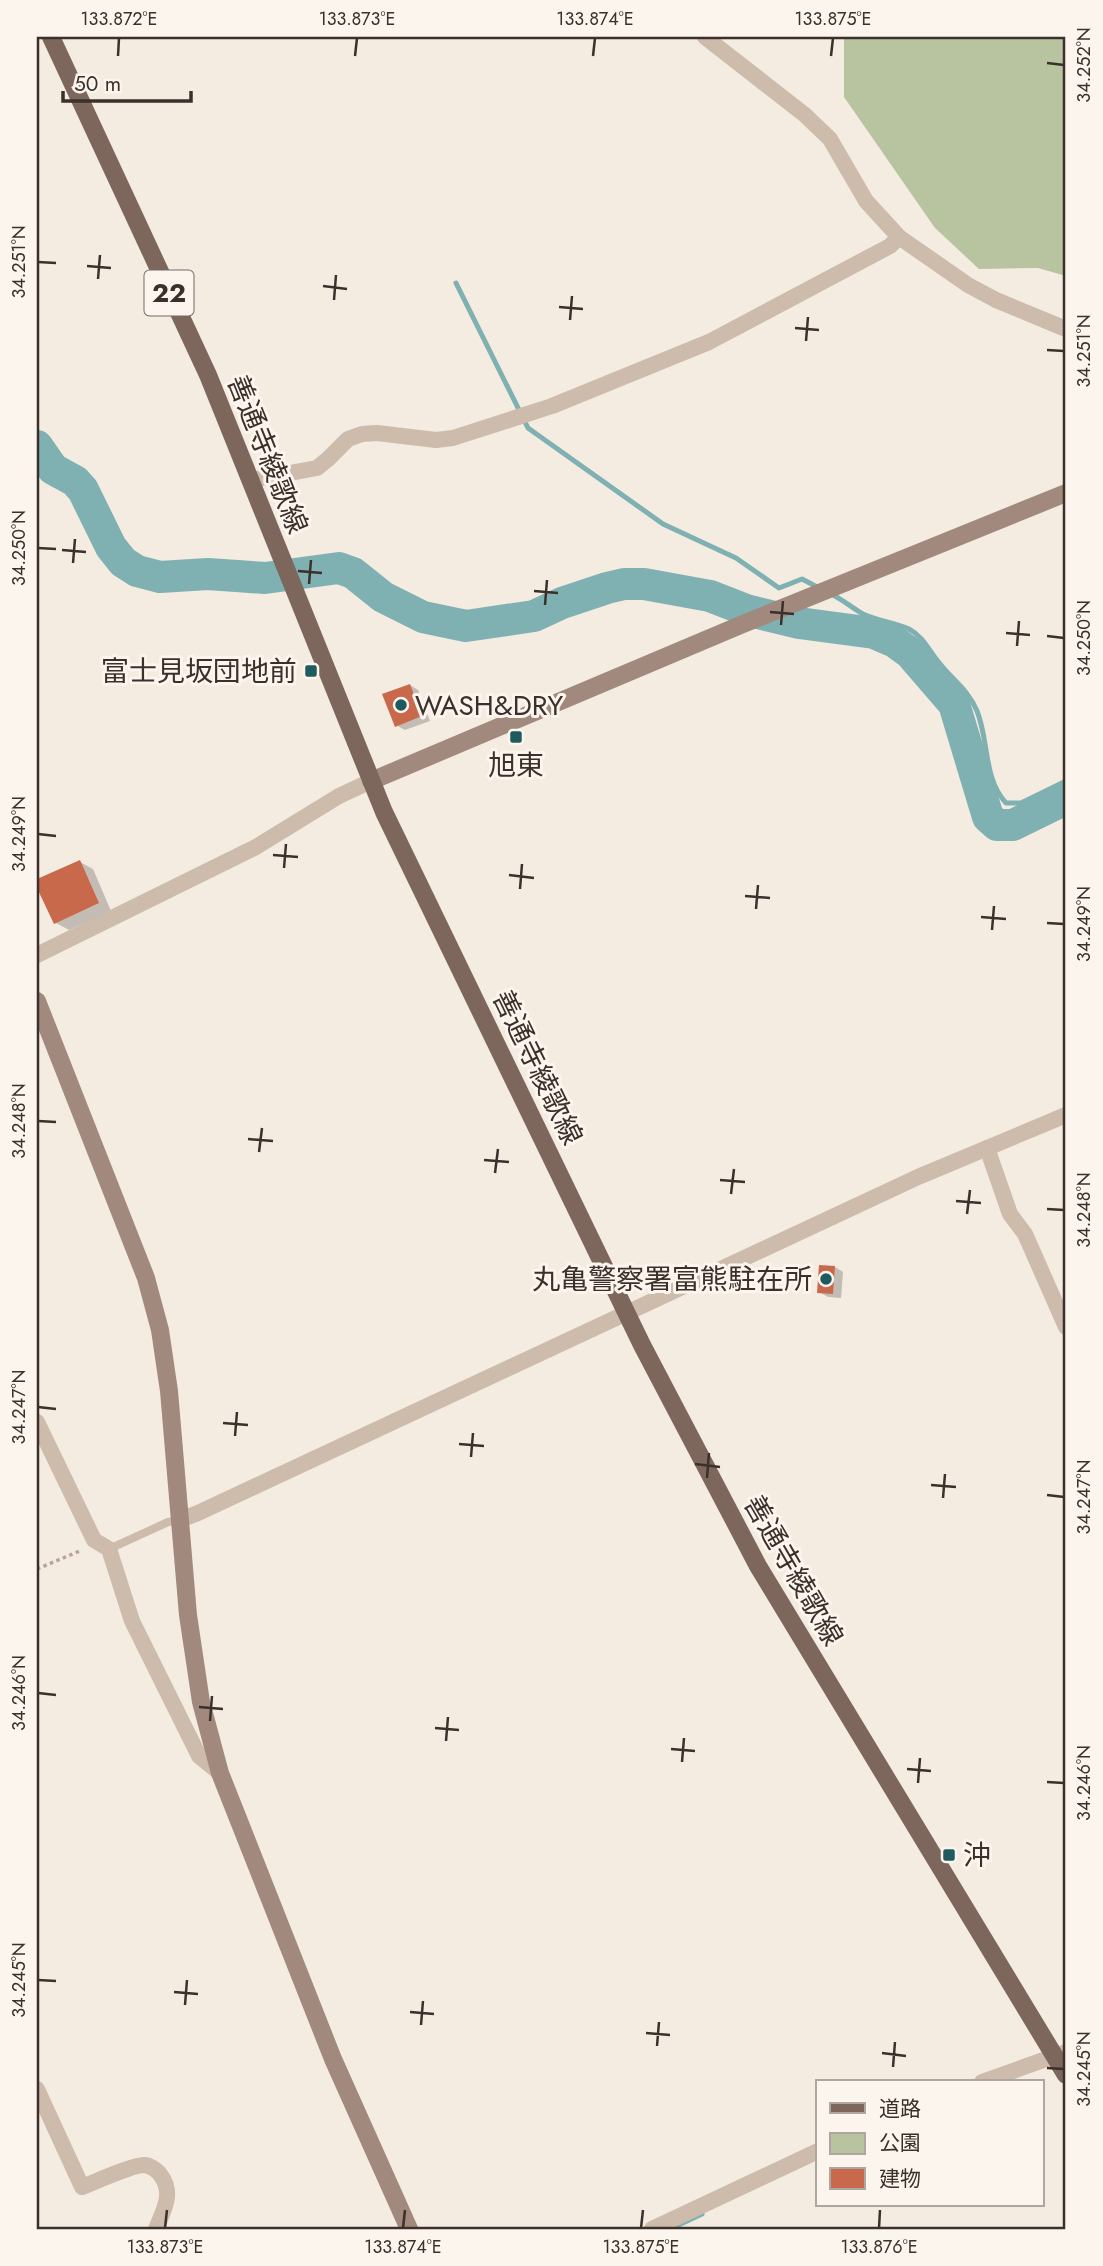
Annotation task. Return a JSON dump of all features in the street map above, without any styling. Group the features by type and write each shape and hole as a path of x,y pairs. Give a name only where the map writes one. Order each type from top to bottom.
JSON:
{"main road":[{"name":"善通寺綾歌線","path":"51,37 208,375 371,781 666,1391 758,1566 1061,2054 1066,2075"}],"street":[{"path":"705,37 805,115 830,139 866,201 899,237 978,290 1066,330"},
{"path":"252,480 317,468 348,439 362,434 444,439 552,406 709,342 890,246 899,237"},
{"path":"37,955 256,847 339,796 371,781 743,624 1066,493"},
{"path":"37,1001 146,1278 160,1330 169,1391 188,1615 201,1702 220,1773 333,2059 409,2229"},
{"path":"180,1520 918,1177 1066,1115"},
{"path":"987,1148 1010,1214 1025,1234 1066,1326"},
{"path":"37,1422 94,1540 105,1546 138,1633 199,1756 220,1773"},
{"path":"988,2080 1061,2054"},
{"path":"37,2089 82,2187 142,2165 153,2167 161,2176 168,2189 167,2202 156,2229"},
{"path":"652,2229 816,2152"}],"lane":[{"path":"105,1546 180,1520"}],"path":[{"path":"37,1570 52,1561 105,1546"}],"green space":[{"path":"844,37 1066,37 1066,276 1038,268 979,269 935,228 844,97"}],"building":[{"path":"410,684 422,716 395,727 382,694"},
{"path":"80,860 99,903 54,924 37,888 37,879"},
{"path":"819,1265 835,1266 833,1294 817,1293"}],"waterway":[{"path":"456,283 528,428 663,524 736,558 779,588 802,579 819,588"},
{"path":"37,446 53,469 75,481 83,490 111,547 123,562 137,571 160,577 208,574 265,578 339,568 353,573 383,597 423,617 466,626 534,616 562,603 607,588 624,584 644,584 710,596 746,610 799,623 874,633 895,642 910,653 954,704 988,817 997,825 1013,825 1066,799"},
{"path":"831,594 863,614 914,632 966,692 981,722 993,782 1006,803 1021,803 1066,781"},
{"path":"670,2229 702,2214"}],"place":[{"name":"富士見坂団地前","path":"311,671"},
{"name":"WASH&DRY","path":"401,705"},
{"name":"旭東","path":"516,737"},
{"name":"丸亀警察署富熊駐在所","path":"826,1279"},
{"name":"沖","path":"949,1855"}]}
